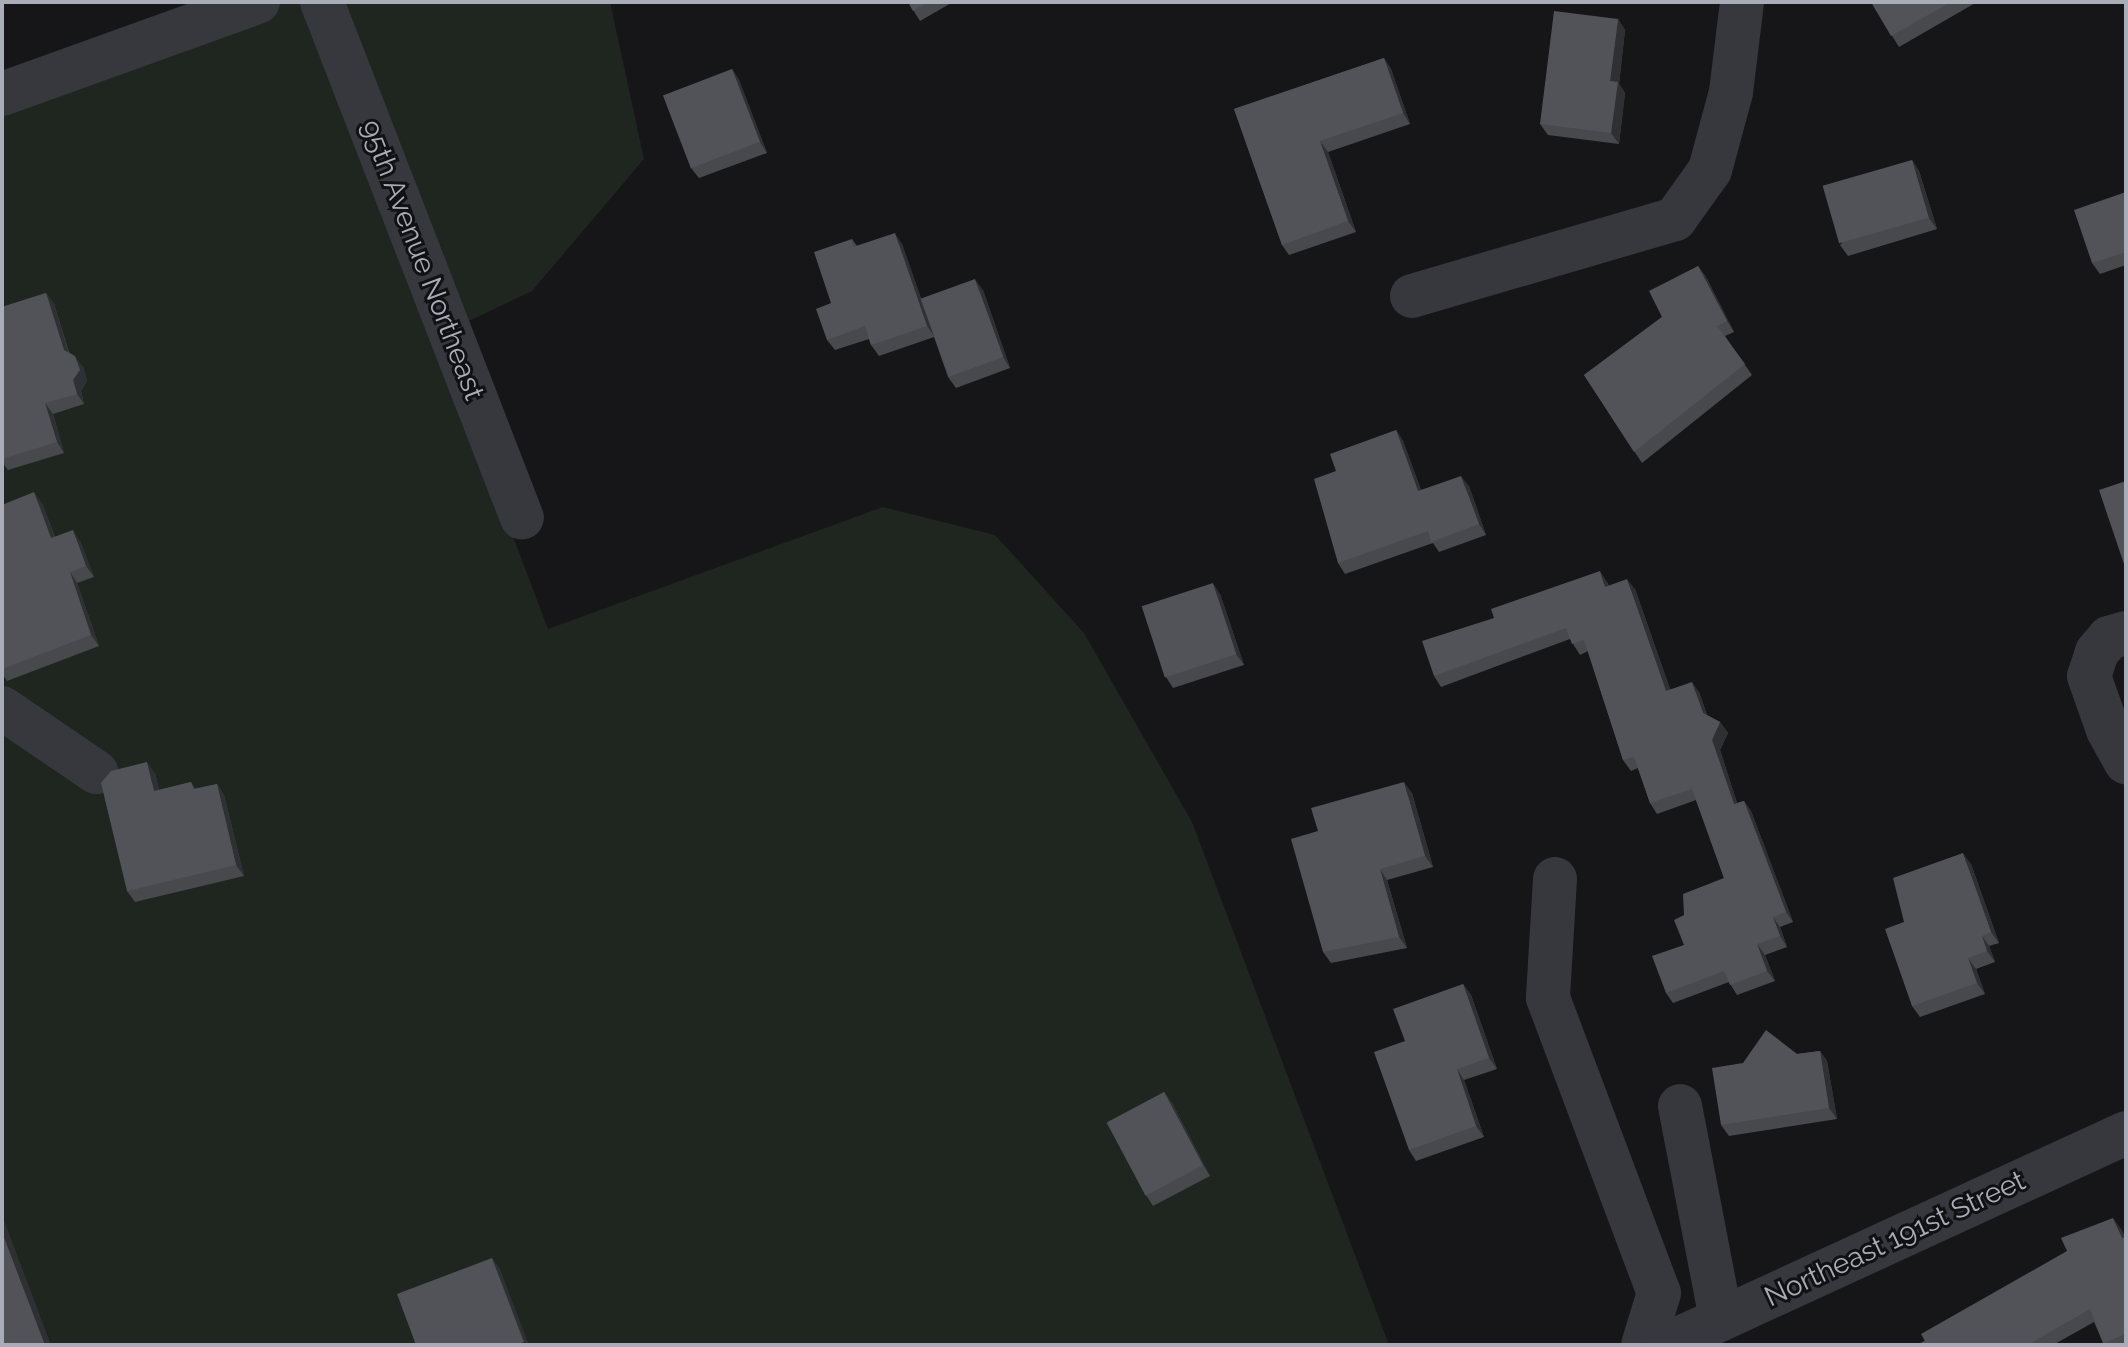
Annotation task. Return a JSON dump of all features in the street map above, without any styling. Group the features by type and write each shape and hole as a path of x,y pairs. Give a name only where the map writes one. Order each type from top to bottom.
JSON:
{"street":[{"path":"2,94 258,2"},
{"name":"95th Avenue Northeast","path":"322,2 522,518"},
{"path":"1412,296 1675,219 1710,170 1731,92 1742,2"},
{"path":"2126,633 2103,645 2089,676 2108,730 2126,762"},
{"path":"2,708 96,772"},
{"path":"1555,879 1548,998 1659,1293 1643,1345"},
{"path":"1680,1106 1721,1319"},
{"name":"Northeast 191st Street","path":"1665,1345 2126,1133"}],"shaded area":[{"path":"259,2 610,2 644,159 532,291 437,336 548,629 883,507 995,535 1084,633 1192,822 1389,1345 2,1345 2,94"}],"building":[{"path":"908,2 928,2 913,11"},
{"path":"1871,2 1951,2 1891,36"},
{"path":"1554,11 1618,19 1610,81 1618,82 1611,133 1540,124"},
{"path":"1384,58 1403,113 1320,141 1348,221 1282,245 1234,109"},
{"path":"732,69 760,142 691,168 663,96"},
{"path":"1912,160 1929,218 1839,243 1823,186"},
{"path":"2126,192 2126,252 2092,263 2074,210"},
{"path":"895,233 927,326 871,345 865,326 827,340 816,309 831,303 814,252 852,239 853,247"},
{"path":"1698,266 1727,321 1717,326 1745,364 1634,452 1584,375 1662,317 1649,291"},
{"path":"975,279 1003,357 949,377 920,299"},
{"path":"46,293 64,350 75,356 80,370 73,380 77,394 45,403 57,442 2,459 2,307"},
{"path":"1396,430 1418,491 1461,476 1479,524 1431,542 1428,531 1338,563 1314,479 1336,471 1330,454"},
{"path":"2126,481 2126,570 2099,490"},
{"path":"34,492 51,538 73,530 86,566 70,572 91,635 2,669 2,505"},
{"path":"1600,571 1605,587 1627,579 1666,691 1692,682 1703,713 1720,722 1712,740 1734,804 1744,801 1786,912 1773,917 1780,936 1757,944 1767,971 1730,985 1724,971 1666,993 1652,956 1684,945 1674,920 1684,915 1683,894 1724,878 1692,789 1650,803 1634,757 1623,760 1584,640 1572,644 1566,628 1434,676 1422,641 1494,618 1491,609"},
{"path":"1213,583 1236,654 1165,678 1142,606"},
{"path":"147,762 154,791 191,782 193,789 217,784 236,865 127,891 101,783 111,771"},
{"path":"1404,782 1425,856 1380,869 1399,937 1323,952 1291,839 1318,831 1311,808"},
{"path":"1963,853 1991,932 1982,936 1987,951 1968,958 1977,983 1912,1006 1885,929 1904,922 1893,878"},
{"path":"1463,984 1489,1058 1457,1069 1476,1126 1409,1150 1374,1052 1405,1041 1393,1009"},
{"path":"1766,1030 1797,1054 1820,1051 1829,1108 1721,1125 1712,1068 1743,1063"},
{"path":"1164,1092 1203,1165 1146,1196 1107,1123"},
{"path":"2113,1218 2122,1238 2126,1237 2126,1334 2103,1343 2090,1309 2027,1345 1917,1345 1925,1341 1921,1334 2067,1251 2061,1238"},
{"path":"2,1232 45,1345 2,1345"},
{"path":"492,1258 524,1342 517,1345 416,1345 397,1294"}]}
